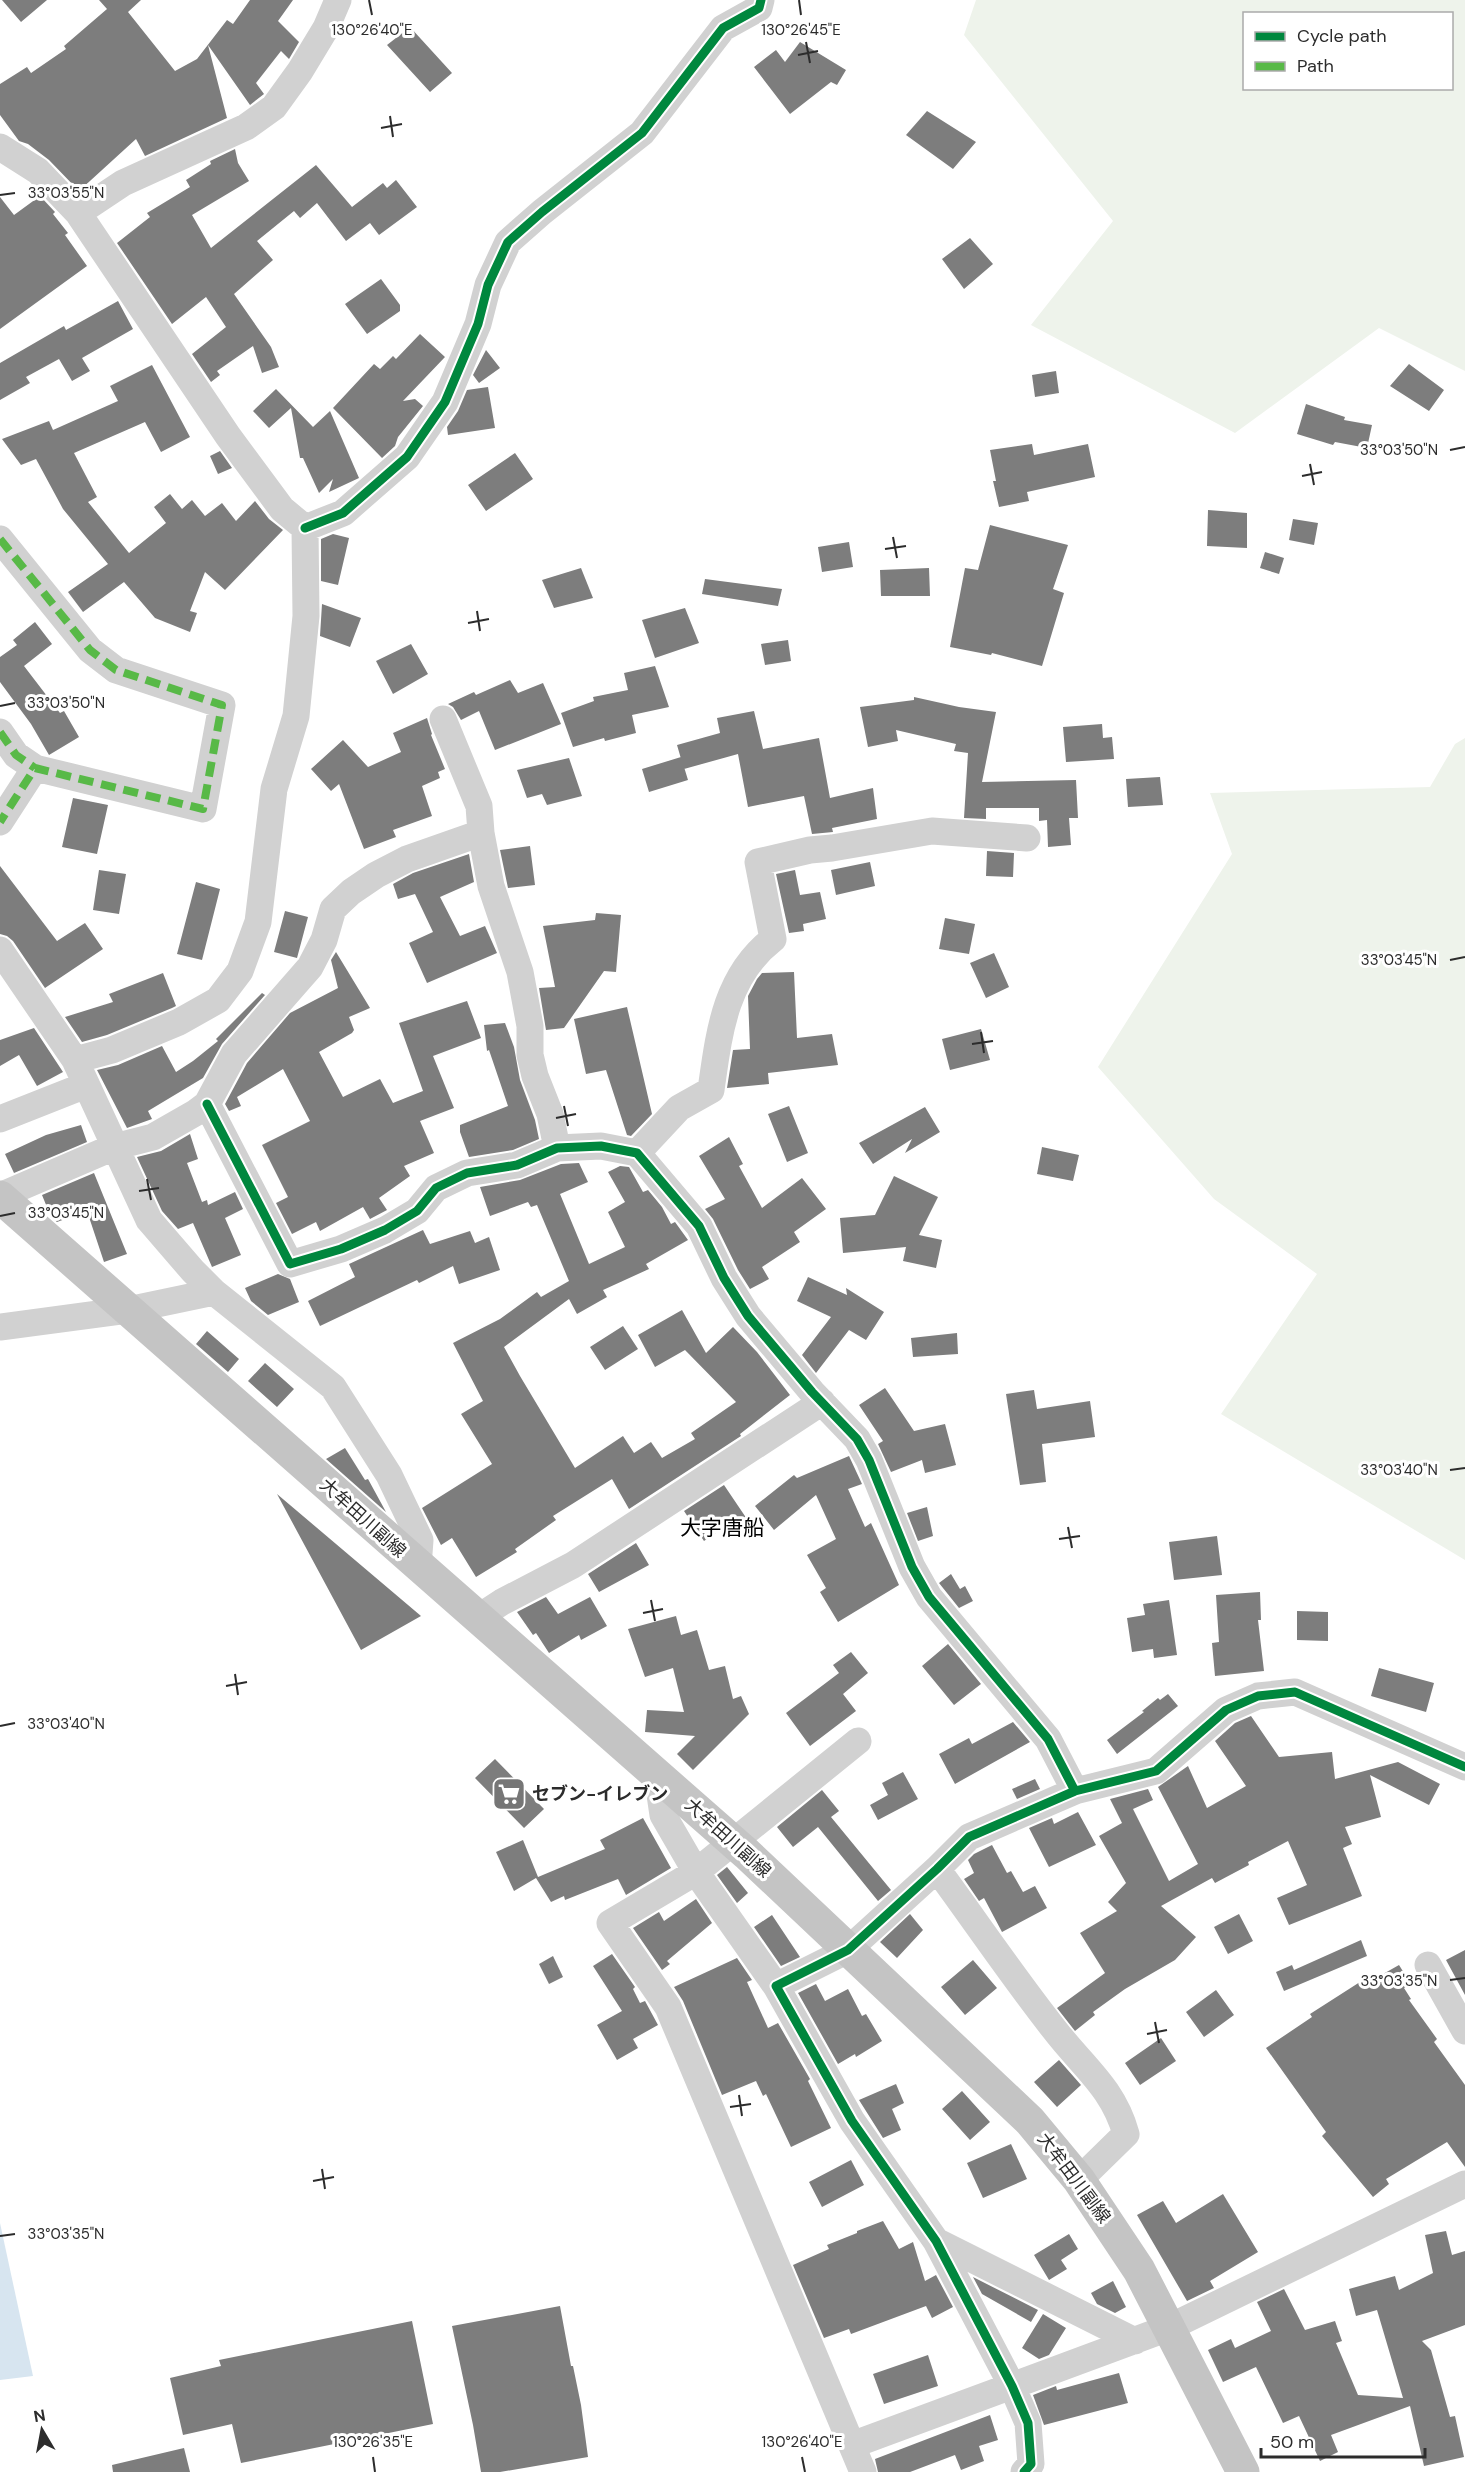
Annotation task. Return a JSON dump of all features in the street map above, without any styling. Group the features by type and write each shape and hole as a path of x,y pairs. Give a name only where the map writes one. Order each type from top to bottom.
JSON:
{"main road":[{"name":"大牟田川副線","path":"0,1196 418,1567 479,1617 734,1842 1030,2121 1079,2180 1140,2270 1243,2472"}],"street":[{"path":"78,213 123,183 246,127 274,107 300,71 326,28 338,0"},
{"path":"305,528 343,513 407,457 446,402 478,324 488,285 508,242 642,133 723,28 759,8 760,0"},
{"path":"0,147 38,171 78,213 228,436 282,509 305,528 306,616 296,716 274,789 258,922 240,971 218,999 178,1022 112,1050 75,1060"},
{"path":"0,539 90,650 116,670 222,705 203,808 35,768 16,755 0,732"},
{"path":"442,719 479,806 481,833 491,886 520,972 530,1026 530,1055 535,1076 550,1114 557,1148"},
{"path":"0,822 35,768"},
{"path":"637,1153 679,1108 711,1090 725,1012 732,988 756,952 773,939 758,862 810,850 933,831 1027,838"},
{"path":"0,1196 114,1147 153,1137 207,1104 234,1054 310,967 324,940 333,909 351,892 376,875 407,859 481,833"},
{"path":"0,950 75,1060 149,1220 214,1292 333,1387 388,1474 420,1540 418,1567"},
{"path":"0,1119 86,1085"},
{"path":"207,1104 290,1264 341,1249 385,1230 417,1211 436,1188 467,1173 517,1166 557,1148 601,1146 637,1153 699,1226 724,1278 748,1316 857,1439 869,1460 912,1567 929,1598 1048,1739 1075,1791"},
{"path":"0,1327 128,1310 214,1292"},
{"path":"479,1617 502,1602 573,1565 822,1402"},
{"path":"776,1986 848,1950 969,1837 1075,1791 1156,1771 1226,1710 1258,1696 1295,1692 1465,1767"},
{"path":"858,1741 696,1872 610,1923 668,2007 863,2472"},
{"path":"657,1774 663,1815 696,1872 776,1986 852,2121 936,2241 1029,2423 1031,2464 1024,2472"},
{"path":"937,1869 1055,2031 1097,2076 1121,2115 1126,2134 1079,2180"},
{"path":"1428,1965 1465,2031"},
{"path":"852,2445 1168,2328 1465,2184"},
{"path":"936,2241 1135,2341"}],"shaded area":[{"path":"976,0 1465,0 1465,371 1379,328 1235,433 1031,325 1113,221 964,35"},
{"path":"1465,738 1465,1560 1221,1414 1317,1274 1214,1199 1098,1067 1232,854 1210,793 1430,787 1455,744"},
{"path":"0,2223 33,2376 0,2380"}],"building":[{"path":"2,0 47,0 21,22"},
{"path":"99,0 141,0 128,12 175,71 197,59 227,20 233,24 250,0 293,0 278,21 299,42 289,59 281,51 256,83 264,94 250,105 208,45 227,118 145,156 136,139 79,191 49,160 28,144 19,141 0,115 0,84 27,67 31,73 66,49 64,46 107,9"},
{"path":"410,27 452,73 430,92 387,45"},
{"path":"800,42 846,70 837,85 831,82 790,114 754,67 776,50 785,62"},
{"path":"927,111 976,142 953,169 906,135"},
{"path":"235,149 238,163 249,181 192,215 211,248 316,165 352,207 383,183 387,188 396,180 417,207 379,235 370,223 346,241 317,203 300,218 294,211 257,241 273,260 234,294 271,347 279,367 262,373 253,346 217,371 220,375 211,382 192,354 226,327 206,297 172,324 117,243 150,217 147,213 190,187 186,180 211,164 210,161"},
{"path":"40,196 55,212 53,214 68,233 65,235 87,266 0,329 0,197 14,215"},
{"path":"970,238 993,264 964,289 942,259"},
{"path":"381,279 400,305 400,311 367,334 345,304"},
{"path":"118,301 133,329 82,358 90,371 72,381 59,359 26,377 30,383 0,400 0,363 64,326 66,330"},
{"path":"420,334 445,357 403,401 415,399 423,406 398,437 395,446 382,458 333,408 374,364 380,369 393,356 396,359"},
{"path":"486,350 500,368 479,383 473,375"},
{"path":"1409,364 1444,390 1429,411 1390,386"},
{"path":"152,365 190,437 161,452 145,422 74,453 97,497 88,502 129,553 166,523 154,507 170,494 182,509 192,500 205,516 222,503 236,521 255,501 269,519 283,530 225,590 205,572 190,611 197,613 190,632 155,618 124,582 83,612 68,592 108,564 63,509 36,459 21,465 2,439 49,421 53,430 118,401 110,386"},
{"path":"1056,371 1059,393 1035,397 1032,375"},
{"path":"488,387 495,428 448,435 447,427 458,411 467,390"},
{"path":"276,389 313,427 330,411 359,478 329,492 333,479 319,493 303,458 300,458 291,408 269,428 253,411"},
{"path":"1306,404 1345,417 1344,420 1372,425 1367,448 1335,442 1333,445 1297,434"},
{"path":"1032,444 1034,455 1088,444 1095,477 1027,492 1029,501 999,507 993,481 996,481 990,450"},
{"path":"220,451 232,468 218,474 210,456"},
{"path":"515,453 533,479 486,511 468,485"},
{"path":"1208,510 1247,513 1247,548 1207,546"},
{"path":"1293,519 1318,523 1314,545 1289,540"},
{"path":"990,525 1068,545 1053,589 1064,593 1042,666 992,653 991,655 950,647 965,568 978,570"},
{"path":"333,534 349,538 338,585 321,581 321,539"},
{"path":"849,542 853,567 822,572 818,547"},
{"path":"1265,552 1284,558 1279,574 1260,568"},
{"path":"581,568 593,598 554,608 542,580"},
{"path":"929,568 930,596 881,596 880,570"},
{"path":"705,579 782,589 778,606 702,594"},
{"path":"322,604 361,618 350,647 320,636"},
{"path":"685,608 699,643 655,658 642,620"},
{"path":"35,622 52,644 24,666 60,713 64,711 79,737 49,755 31,724 0,682 0,657 17,645 13,640"},
{"path":"788,640 791,661 765,665 761,644"},
{"path":"411,644 428,674 393,694 376,661"},
{"path":"655,666 669,707 632,715 636,733 605,741 604,738 573,747 561,713 594,701 593,697 628,690 624,673"},
{"path":"510,680 518,693 543,683 561,724 495,750 479,711 461,720 453,707 448,704 474,692 476,695"},
{"path":"914,697 996,712 982,782 1076,780 1078,818 1069,818 1071,845 1048,847 1047,820 1039,821 1039,808 986,808 986,819 964,818 968,753 954,751 956,744 896,730 898,741 868,747 860,707 914,700"},
{"path":"754,711 763,749 819,738 830,798 873,788 877,819 832,828 833,832 812,834 804,796 748,807 738,754 684,769 677,745 720,733 717,718"},
{"path":"427,718 431,735 445,769 438,772 440,778 422,786 432,816 393,830 396,837 364,849 339,784 331,791 311,769 343,740 368,767 401,752 393,733"},
{"path":"1102,724 1103,738 1112,737 1114,759 1066,762 1063,727"},
{"path":"681,757 688,780 649,792 642,769"},
{"path":"569,758 582,796 547,805 542,794 527,798 517,770"},
{"path":"1160,777 1163,805 1128,807 1126,779"},
{"path":"73,798 108,805 97,854 62,847"},
{"path":"530,846 535,885 508,888 500,850"},
{"path":"987,851 1014,853 1013,877 986,876"},
{"path":"469,854 474,882 440,897 460,936 485,926 497,953 427,983 409,943 433,932 415,894 398,899 393,884 413,873"},
{"path":"870,862 875,886 836,895 831,870"},
{"path":"0,866 57,941 85,923 103,949 45,988 13,941 0,934"},
{"path":"99,870 126,874 119,914 93,910"},
{"path":"795,870 800,895 820,892 826,919 803,924 804,931 789,933 776,874"},
{"path":"196,882 220,889 202,960 177,954"},
{"path":"285,911 308,917 297,958 274,952"},
{"path":"596,913 621,915 616,972 604,971 564,1028 546,1030 539,988 555,987 543,926 595,920"},
{"path":"945,918 975,924 969,954 939,949"},
{"path":"336,952 370,1008 349,1017 354,1030 352,1033 319,1052 343,1097 380,1079 393,1103 423,1091 399,1023 467,1001 481,1038 433,1056 454,1108 420,1121 434,1153 404,1166 410,1176 379,1198 387,1210 370,1219 363,1207 320,1231 316,1222 292,1234 276,1203 288,1197 262,1145 310,1121 283,1069 237,1097 241,1106 229,1111 225,1104 247,1063 290,1013 338,988 331,960"},
{"path":"994,953 1009,987 986,998 970,963"},
{"path":"794,972 797,1038 832,1034 838,1065 768,1073 769,1084 727,1088 733,1050 750,1049 748,996 757,979 762,973"},
{"path":"163,973 176,1006 172,1008 107,1035 82,1042 65,1017 113,1002 109,994"},
{"path":"262,993 265,995 222,1044 203,1078 148,1111 152,1119 127,1128 97,1070 118,1065 162,1046 176,1072 218,1041 216,1039"},
{"path":"627,1007 652,1114 631,1136 627,1135 606,1070 586,1074 574,1019"},
{"path":"505,1023 514,1047 520,1080 535,1120 539,1139 513,1150 469,1157 460,1132 460,1125 508,1106 489,1050 487,1051 484,1025"},
{"path":"34,1028 63,1072 37,1086 19,1055 0,1066 0,1040"},
{"path":"981,1029 990,1060 950,1070 942,1039"},
{"path":"789,1106 808,1153 787,1162 768,1114"},
{"path":"925,1107 940,1132 905,1153 912,1139 873,1164 859,1143"},
{"path":"81,1125 87,1142 14,1173 5,1154 46,1135"},
{"path":"190,1134 198,1159 187,1163 202,1202 207,1200 208,1205 235,1192 243,1209 225,1218 241,1255 212,1267 193,1223 178,1229 162,1211 137,1157 161,1151"},
{"path":"729,1137 743,1164 739,1166 762,1208 802,1178 826,1209 794,1232 800,1242 762,1267 769,1279 750,1289 713,1219 705,1209 725,1199 699,1156"},
{"path":"1042,1147 1079,1155 1073,1181 1037,1174"},
{"path":"579,1163 588,1182 560,1194 589,1264 625,1247 608,1212 625,1202 608,1172 620,1166 629,1167 643,1192 648,1190 662,1207 671,1224 675,1222 688,1240 646,1264 649,1269 603,1290 607,1297 577,1314 569,1299 504,1347 575,1468 623,1436 634,1453 651,1442 662,1458 695,1439 691,1433 736,1402 685,1350 655,1367 638,1335 682,1310 706,1353 733,1327 757,1352 790,1395 740,1434 741,1436 629,1509 612,1479 553,1516 556,1520 515,1549 517,1552 476,1577 452,1538 441,1545 422,1508 492,1464 461,1414 483,1401 453,1343 500,1319 537,1292 541,1297 569,1281 537,1205 531,1207 528,1202 490,1216 480,1187 520,1180 561,1164"},
{"path":"94,1173 127,1254 104,1262 87,1211 57,1222 51,1217 42,1195"},
{"path":"894,1176 938,1197 919,1235 942,1240 936,1268 903,1261 906,1247 843,1253 840,1218 875,1215"},
{"path":"423,1230 430,1244 470,1231 475,1243 489,1237 500,1270 459,1284 453,1266 419,1283 417,1280 320,1326 308,1301 355,1277 349,1264"},
{"path":"278,1274 290,1279 299,1302 268,1315 251,1301 245,1288"},
{"path":"808,1277 847,1295 846,1288 884,1312 866,1340 849,1330 816,1373 802,1355 831,1317 797,1301"},
{"path":"623,1326 638,1349 605,1370 590,1347"},
{"path":"207,1331 239,1359 228,1372 196,1344"},
{"path":"957,1333 958,1354 913,1357 911,1338"},
{"path":"265,1363 294,1389 277,1407 248,1381"},
{"path":"885,1388 914,1431 945,1424 956,1465 925,1473 922,1460 891,1472 878,1444 883,1441 859,1405"},
{"path":"1034,1390 1037,1409 1090,1401 1095,1437 1042,1444 1046,1482 1020,1485 1006,1394"},
{"path":"345,1448 365,1480 368,1479 386,1512 326,1459"},
{"path":"849,1456 862,1484 848,1489 865,1527 871,1523 899,1585 838,1622 820,1592 826,1588 807,1555 836,1539 816,1495 774,1530 755,1506 794,1475 797,1478"},
{"path":"724,1485 751,1525 735,1537 727,1525 704,1541 684,1511"},
{"path":"277,1494 421,1616 361,1650"},
{"path":"927,1507 933,1536 918,1541 907,1513"},
{"path":"1217,1536 1222,1575 1174,1580 1169,1542"},
{"path":"636,1543 649,1565 599,1592 588,1574"},
{"path":"951,1574 960,1589 965,1586 973,1601 959,1608 939,1583"},
{"path":"1260,1592 1261,1620 1258,1620 1264,1671 1215,1676 1212,1643 1219,1642 1216,1595"},
{"path":"546,1597 558,1614 590,1597 607,1626 581,1640 579,1635 549,1653 536,1633 533,1635 517,1612"},
{"path":"1169,1600 1177,1655 1154,1658 1153,1649 1132,1652 1127,1618 1145,1615 1143,1604"},
{"path":"1297,1611 1328,1612 1328,1641 1297,1640"},
{"path":"676,1616 681,1635 697,1630 709,1670 725,1666 733,1699 741,1696 749,1714 693,1770 677,1754 695,1736 645,1732 647,1710 684,1712 673,1668 645,1677 628,1629"},
{"path":"948,1644 981,1684 954,1705 922,1666"},
{"path":"851,1652 868,1673 843,1694 856,1711 810,1746 786,1713 839,1673 833,1665"},
{"path":"1379,1668 1434,1683 1426,1712 1371,1696"},
{"path":"1168,1694 1178,1706 1117,1754 1107,1740 1144,1712 1142,1711 1158,1698 1160,1700"},
{"path":"1251,1716 1279,1757 1332,1752 1335,1779 1398,1762 1440,1784 1429,1805 1370,1775 1381,1817 1345,1827 1352,1844 1343,1848 1362,1896 1289,1925 1277,1898 1307,1885 1288,1841 1215,1883 1212,1878 1161,1906 1196,1937 1175,1960 1125,1989 1093,2012 1095,2015 1075,2031 1057,2008 1105,1973 1080,1933 1117,1911 1108,1902 1126,1883 1099,1836 1122,1823 1110,1799 1148,1789 1153,1800 1133,1809 1169,1881 1198,1864 1158,1787 1188,1766 1207,1808 1246,1786 1215,1741 1235,1723"},
{"path":"1013,1722 1030,1742 955,1784 939,1754 969,1738 972,1744"},
{"name":"セブン-イレブン","path":"495,1759 544,1809 524,1828 475,1778"},
{"path":"903,1772 918,1799 878,1820 870,1805 888,1795 882,1783"},
{"path":"1035,1779 1040,1789 1017,1799 1012,1789"},
{"path":"822,1790 839,1811 831,1817 891,1890 878,1901 818,1827 793,1847 777,1827"},
{"path":"1078,1812 1096,1845 1049,1867 1029,1828 1052,1818 1054,1824"},
{"path":"643,1818 671,1868 626,1895 618,1879 565,1900 564,1896 551,1902 536,1878 514,1891 496,1852 523,1840 538,1877 605,1849 600,1840"},
{"path":"992,1845 1007,1873 1011,1871 1023,1892 1035,1886 1047,1908 1002,1932 984,1898 979,1901 964,1879 974,1873 968,1860 974,1854"},
{"path":"727,1867 748,1893 737,1903 717,1875"},
{"path":"696,1899 712,1923 667,1961 670,1964 662,1970 633,1928 659,1912 664,1921"},
{"path":"910,1914 923,1930 897,1958 880,1942"},
{"path":"1239,1914 1253,1941 1228,1954 1214,1927"},
{"path":"772,1915 800,1957 781,1966 754,1927"},
{"path":"1361,1940 1367,1956 1284,1991 1276,1972 1292,1965 1294,1970"},
{"path":"1465,1950 1465,1995 1446,1960"},
{"path":"612,1954 635,1987 633,1989 640,2003 645,2001 658,2025 633,2039 638,2048 617,2060 597,2025 622,2011 593,1966"},
{"path":"553,1956 563,1977 549,1984 539,1964"},
{"path":"737,1958 752,1980 747,1982 768,2028 778,2023 810,2079 808,2081 831,2128 791,2147 766,2094 763,2096 756,2081 722,2095 683,2001 674,1987"},
{"path":"973,1960 997,1988 965,2015 941,1987"},
{"path":"1399,1965 1411,1984 1404,1988 1411,1999 1409,2000 1437,2039 1434,2042 1465,2085 1465,2167 1447,2142 1386,2179 1389,2184 1373,2197 1322,2136 1326,2132 1266,2048 1312,2017 1310,2014 1374,1973 1376,1978"},
{"path":"816,1984 825,2001 848,1989 862,2016 866,2014 882,2041 856,2057 855,2054 838,2064 798,1993"},
{"path":"1216,1990 1234,2015 1204,2037 1186,2012"},
{"path":"1161,2038 1176,2061 1140,2085 1125,2063"},
{"path":"1059,2060 1081,2085 1057,2107 1034,2082"},
{"path":"896,2084 904,2103 892,2109 901,2130 883,2138 859,2100"},
{"path":"962,2091 990,2122 970,2140 942,2109"},
{"path":"1011,2144 1027,2179 983,2198 967,2163"},
{"path":"851,2160 864,2185 822,2207 809,2182"},
{"path":"1223,2194 1258,2252 1210,2281 1214,2288 1187,2301 1137,2215 1163,2201 1176,2223"},
{"path":"883,2221 899,2249 913,2242 925,2281 936,2275 953,2307 932,2318 926,2306 851,2334 849,2329 824,2338 793,2265 829,2249 827,2245"},
{"path":"1446,2231 1452,2255 1465,2251 1465,2325 1422,2341 1431,2350 1450,2417 1455,2416 1464,2457 1424,2466 1410,2406 1331,2435 1338,2452 1320,2461 1299,2416 1283,2423 1256,2367 1223,2382 1208,2350 1231,2339 1235,2348 1271,2331 1257,2302 1284,2289 1305,2330 1335,2321 1342,2341 1336,2343 1358,2395 1403,2398 1377,2310 1356,2316 1349,2289 1395,2276 1399,2290 1433,2273 1425,2235"},
{"path":"1069,2234 1078,2249 1061,2260 1067,2269 1049,2280 1034,2255"},
{"path":"973,2277 1038,2310 1031,2322 982,2294"},
{"path":"1113,2281 1126,2307 1115,2313 1097,2304 1091,2293"},
{"path":"560,2306 581,2405 588,2457 500,2472 481,2472 452,2326"},
{"path":"1043,2314 1066,2328 1049,2355 1039,2359 1022,2348"},
{"path":"412,2321 433,2424 241,2463 232,2424 183,2435 170,2378 221,2366 219,2360"},
{"path":"928,2355 938,2386 884,2404 873,2374"},
{"path":"1119,2373 1128,2403 1044,2425 1033,2395 1056,2386 1057,2390"},
{"path":"990,2415 998,2440 979,2446 984,2461 961,2470 955,2455 910,2472 878,2472 875,2459"},
{"path":"184,2448 190,2472 113,2472 112,2465"}],"marked path":[{"path":"0,539 90,650 116,670 222,705 203,809 35,768 0,822"},
{"path":"0,732 16,755 35,768"}],"cycle path":[{"path":"305,528 343,513 407,457 445,402 478,324 488,285 508,242 542,212 642,133 723,28 759,8 761,0"},
{"path":"207,1104 290,1264 341,1249 385,1230 417,1211 436,1188 467,1173 517,1165 557,1148 601,1146 637,1153 699,1226 724,1278 748,1316 812,1392 857,1439 869,1460 912,1567 929,1597 1048,1739 1075,1791"},
{"path":"1024,2472 1031,2464 1028,2423 1012,2386 936,2241 852,2121 776,1986 848,1950 969,1837 1075,1791 1156,1771 1226,1710 1258,1696 1295,1692 1465,1767"}],"place":[{"name":"セブン-イレブン","path":"509,1794"}],"district":[{"name":"大字唐船","path":"722,1528"}]}
